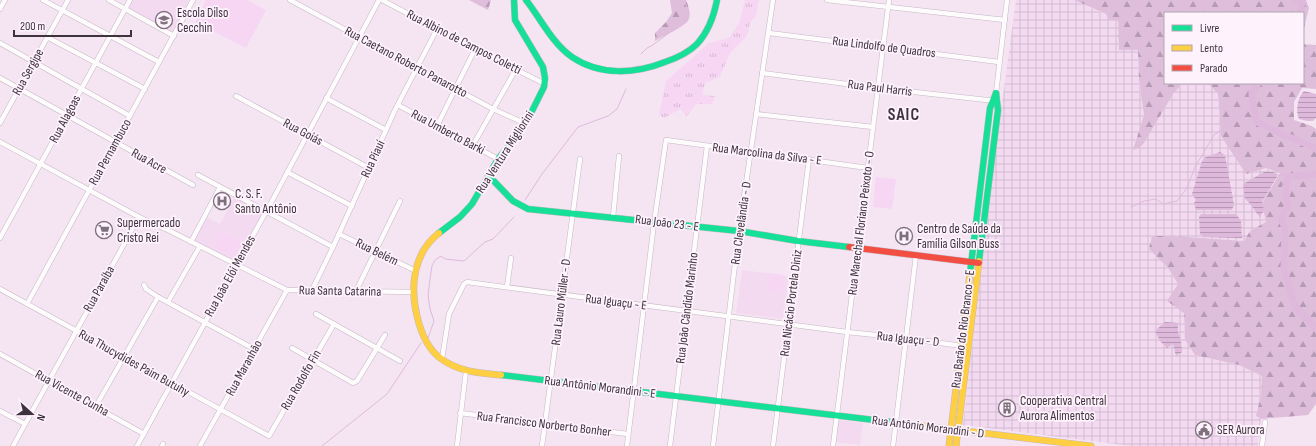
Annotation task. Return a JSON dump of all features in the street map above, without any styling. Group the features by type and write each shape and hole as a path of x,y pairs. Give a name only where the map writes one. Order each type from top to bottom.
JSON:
{"main road":[{"path":"514,0 515,20 543,67 545,84"},
{"path":"526,0 560,48 571,56 582,63 602,70 628,72 649,68 692,48 702,37 710,24 717,0"},
{"name":"Rua Ventura Migliorini","path":"413,292 416,271 427,246 469,208 498,159 515,138 540,98 545,84"},
{"name":"Rua Barão do Rio Branco - E","path":"956,446 998,110 995,101 996,93"},
{"name":"Rua Barão do Rio Branco - E","path":"949,446 990,108 995,101"},
{"name":"Rua João 23 - E","path":"488,175 513,201 528,209 572,212 979,263"},
{"name":"Rua Antônio Morandini - E","path":"413,292 415,309 421,333 427,344 450,366 466,371 837,416"},
{"path":"966,311 973,312"},
{"path":"956,389 963,390"},
{"name":"Rua Antônio Morandini - D","path":"837,416 951,429 1034,443 1091,446"}],"street":[{"path":"0,9 5,0"},
{"path":"43,0 159,62"},
{"name":"Rua Sergipe","path":"0,123 68,0"},
{"path":"109,0 174,36"},
{"name":"Rua Alagoas","path":"0,238 81,88 97,63 130,0"},
{"name":"Rua Pernambuco","path":"27,304 193,0"},
{"name":"Rua Caetano Roberto Panarotto","path":"290,0 456,89 524,123"},
{"name":"Rua João Elói Mendes","path":"137,446 237,265 379,0"},
{"name":"Rua Albino de Campos Coletti","path":"382,0 545,84"},
{"name":"Rua Clevelândia - D","path":"713,446 730,317 739,232 772,0"},
{"path":"827,0 1005,20"},
{"name":"Rua Marechal Floriano Peixoto - O","path":"833,446 889,0"},
{"name":"Rua Barão do Rio Branco - E","path":"996,93 1008,0"},
{"name":"Rua Piauí","path":"312,290 386,130 437,29"},
{"name":"Rua Lindolfo de Quadros","path":"768,33 999,62"},
{"path":"47,37 144,89"},
{"path":"0,43 130,116"},
{"path":"437,126 475,49"},
{"path":"473,145 516,69"},
{"name":"Rua Paul Harris","path":"762,73 995,101"},
{"name":"Rua Acre","path":"0,78 193,185"},
{"name":"Rua Goiás","path":"236,96 369,168"},
{"path":"326,98 386,130"},
{"name":"Rua Umberto Barki","path":"398,105 498,159"},
{"path":"756,114 873,127"},
{"name":"Rua Marcolina da Silva - E","path":"654,223 666,140 751,153 809,159 868,168"},
{"name":"Rua Santa Catarina","path":"0,142 139,217 287,290 413,292"},
{"name":"Rua João Cândido Marinho","path":"670,446 707,146"},
{"path":"613,217 619,156"},
{"name":"Rua Lauro Müller - D","path":"542,446 580,159"},
{"name":"Rua Nicácio Portela Diniz","path":"773,446 809,159"},
{"path":"287,172 352,206"},
{"path":"198,175 333,247"},
{"path":"191,242 220,187"},
{"path":"356,291 400,201"},
{"name":"Rua Paraíba","path":"13,446 139,217"},
{"path":"627,446 654,223"},
{"name":"Rua Belém","path":"339,234 416,271"},
{"path":"168,302 200,246"},
{"path":"893,446 916,255"},
{"path":"507,287 510,258"},
{"name":"Rua Iguaçu - E","path":"442,360 449,314 465,282 847,332"},
{"path":"144,285 146,289 158,297 254,349"},
{"name":"Rua Thucydides Paim Butuhy","path":"0,289 268,436"},
{"name":"Rua Maranhão","path":"200,446 287,290"},
{"path":"96,406 158,297"},
{"path":"316,314 400,361"},
{"name":"Rua Rodolfo Fin","path":"268,436 334,324"},
{"name":"Rua Iguaçu - D","path":"847,332 969,347"},
{"path":"292,348 353,383 357,381 385,335"},
{"name":"Rua Vicente Cunha","path":"0,354 144,434"},
{"path":"456,446 466,371"},
{"path":"0,411 25,424"},
{"name":"Rua Francisco Norberto Bonher","path":"460,413 628,434"},
{"path":"1262,446 1265,422"}],"shaded area":[{"name":"Escola Dilso Cecchin","path":"132,0 189,0 172,32 128,8"},
{"path":"1016,0 1074,0 1118,20 1138,50 1139,81 1144,115 1173,94 1182,84 1209,84 1218,94 1221,136 1267,168 1280,172 1262,202 1267,222 1250,231 1244,241 1173,236 1149,249 1168,268 1178,284 1184,313 1185,340 1195,355 1239,365 1262,376 1261,395 1256,416 1261,419 1258,446 1130,446 963,425 993,169"},
{"path":"1304,91 1316,94 1316,118 1313,121 1299,119 1297,112 1298,104"},
{"path":"1220,152 1225,155 1234,205 1232,210 1196,210 1194,203 1196,200 1192,194 1202,161 1206,157"},
{"path":"1264,172 1273,172 1278,175 1262,202 1264,210 1260,217 1245,199 1243,184"},
{"path":"235,196 264,212 237,263 194,240 206,217 220,224"},
{"path":"1201,214 1236,214 1241,221 1242,238 1204,237 1200,234 1199,217"},
{"path":"742,270 789,276 783,319 736,313"},
{"path":"1165,322 1178,323 1178,332 1182,352 1176,356 1173,344 1167,348 1160,341 1155,331"},
{"path":"838,420 863,423 860,445 835,442"}],"green space":[{"path":"206,0 247,0 266,10 246,48 195,22"},
{"path":"469,0 491,0 488,10"},
{"path":"670,0 686,0 690,17 687,22 679,28 655,41 655,33 666,22 672,13"},
{"path":"745,0 759,0 756,16 750,23 747,36 730,53 720,77 705,83 702,95 715,96 712,104 696,104 687,116 680,109 664,118 659,115 666,81 709,43 729,38 739,23"},
{"path":"1074,0 1306,0 1309,8 1304,28 1304,12 1164,12 1164,84 1182,84 1173,94 1144,143 1139,148 1133,150 1144,115 1139,81 1138,50 1119,50 1118,20 1109,20 1106,14"},
{"path":"1304,44 1316,45 1316,89 1302,88 1294,102 1294,120 1312,126 1316,129 1316,404 1308,415 1261,419 1256,416 1261,395 1262,376 1239,365 1195,355 1185,340 1184,313 1167,301 1178,284 1168,268 1149,249 1152,236 1244,241 1250,231 1266,222 1262,203 1280,173 1266,168 1246,174 1221,136 1218,94 1209,84 1304,84"},
{"path":"876,177 896,179 892,209 873,207"},
{"path":"221,232 241,242 233,257 213,247"},
{"path":"769,273 784,275 781,294 767,292"}],"waterway":[{"path":"641,54 647,48 686,21 689,12 684,0"},
{"path":"1297,0 1302,2 1300,12"},
{"path":"1257,84 1252,94 1256,121 1316,148"},
{"path":"525,200 542,174 578,127 608,116 617,109 626,89"},
{"path":"1131,207 1144,201 1156,199 1163,204 1177,201 1187,188 1195,167 1214,135 1254,108"},
{"path":"1316,174 1288,177 1285,189 1288,205 1281,218 1285,228 1284,269 1295,307 1316,328"},
{"path":"1278,175 1288,177"},
{"path":"428,338 434,321 428,295 432,266 435,260 441,256 445,259 464,261 485,242 493,239 514,217"},
{"path":"322,446 387,394 421,343"}],"traffic: fast":[{"path":"439,233 460,217 472,204 498,159 528,119 544,87 545,78 543,67 515,20 514,0"},
{"path":"526,0 558,45 572,57 594,67 618,71 630,71 654,66 678,57 690,50 697,44 707,29 717,0"},
{"path":"970,273 990,108 996,93"},
{"path":"979,261 998,110 996,93"},
{"path":"488,175 513,201 528,209 739,231 798,241 849,247"},
{"path":"501,375 916,425"}],"traffic: slow":[{"path":"439,233 430,241 424,250 419,260 414,282 415,305 423,334 431,350 447,363 469,371 501,375"},
{"path":"956,446 979,261"},
{"path":"949,446 970,273"},
{"path":"916,425 1091,446"}],"traffic: jam":[{"path":"849,247 979,263"}],"place":[{"name":"Escola Dilso Cecchin","path":"164,20"},
{"name":"C. S. F. Santo Antônio","path":"222,201"},
{"name":"Supermercado Cristo Rei","path":"104,230"},
{"name":"Centro de Saúde da Família Gilson Buss","path":"904,236"},
{"name":"Cooperativa Central Aurora Alimentos","path":"1007,408"},
{"name":"SER Aurora","path":"1204,430"}],"district":[{"name":"SAIC","path":"904,115"}]}
